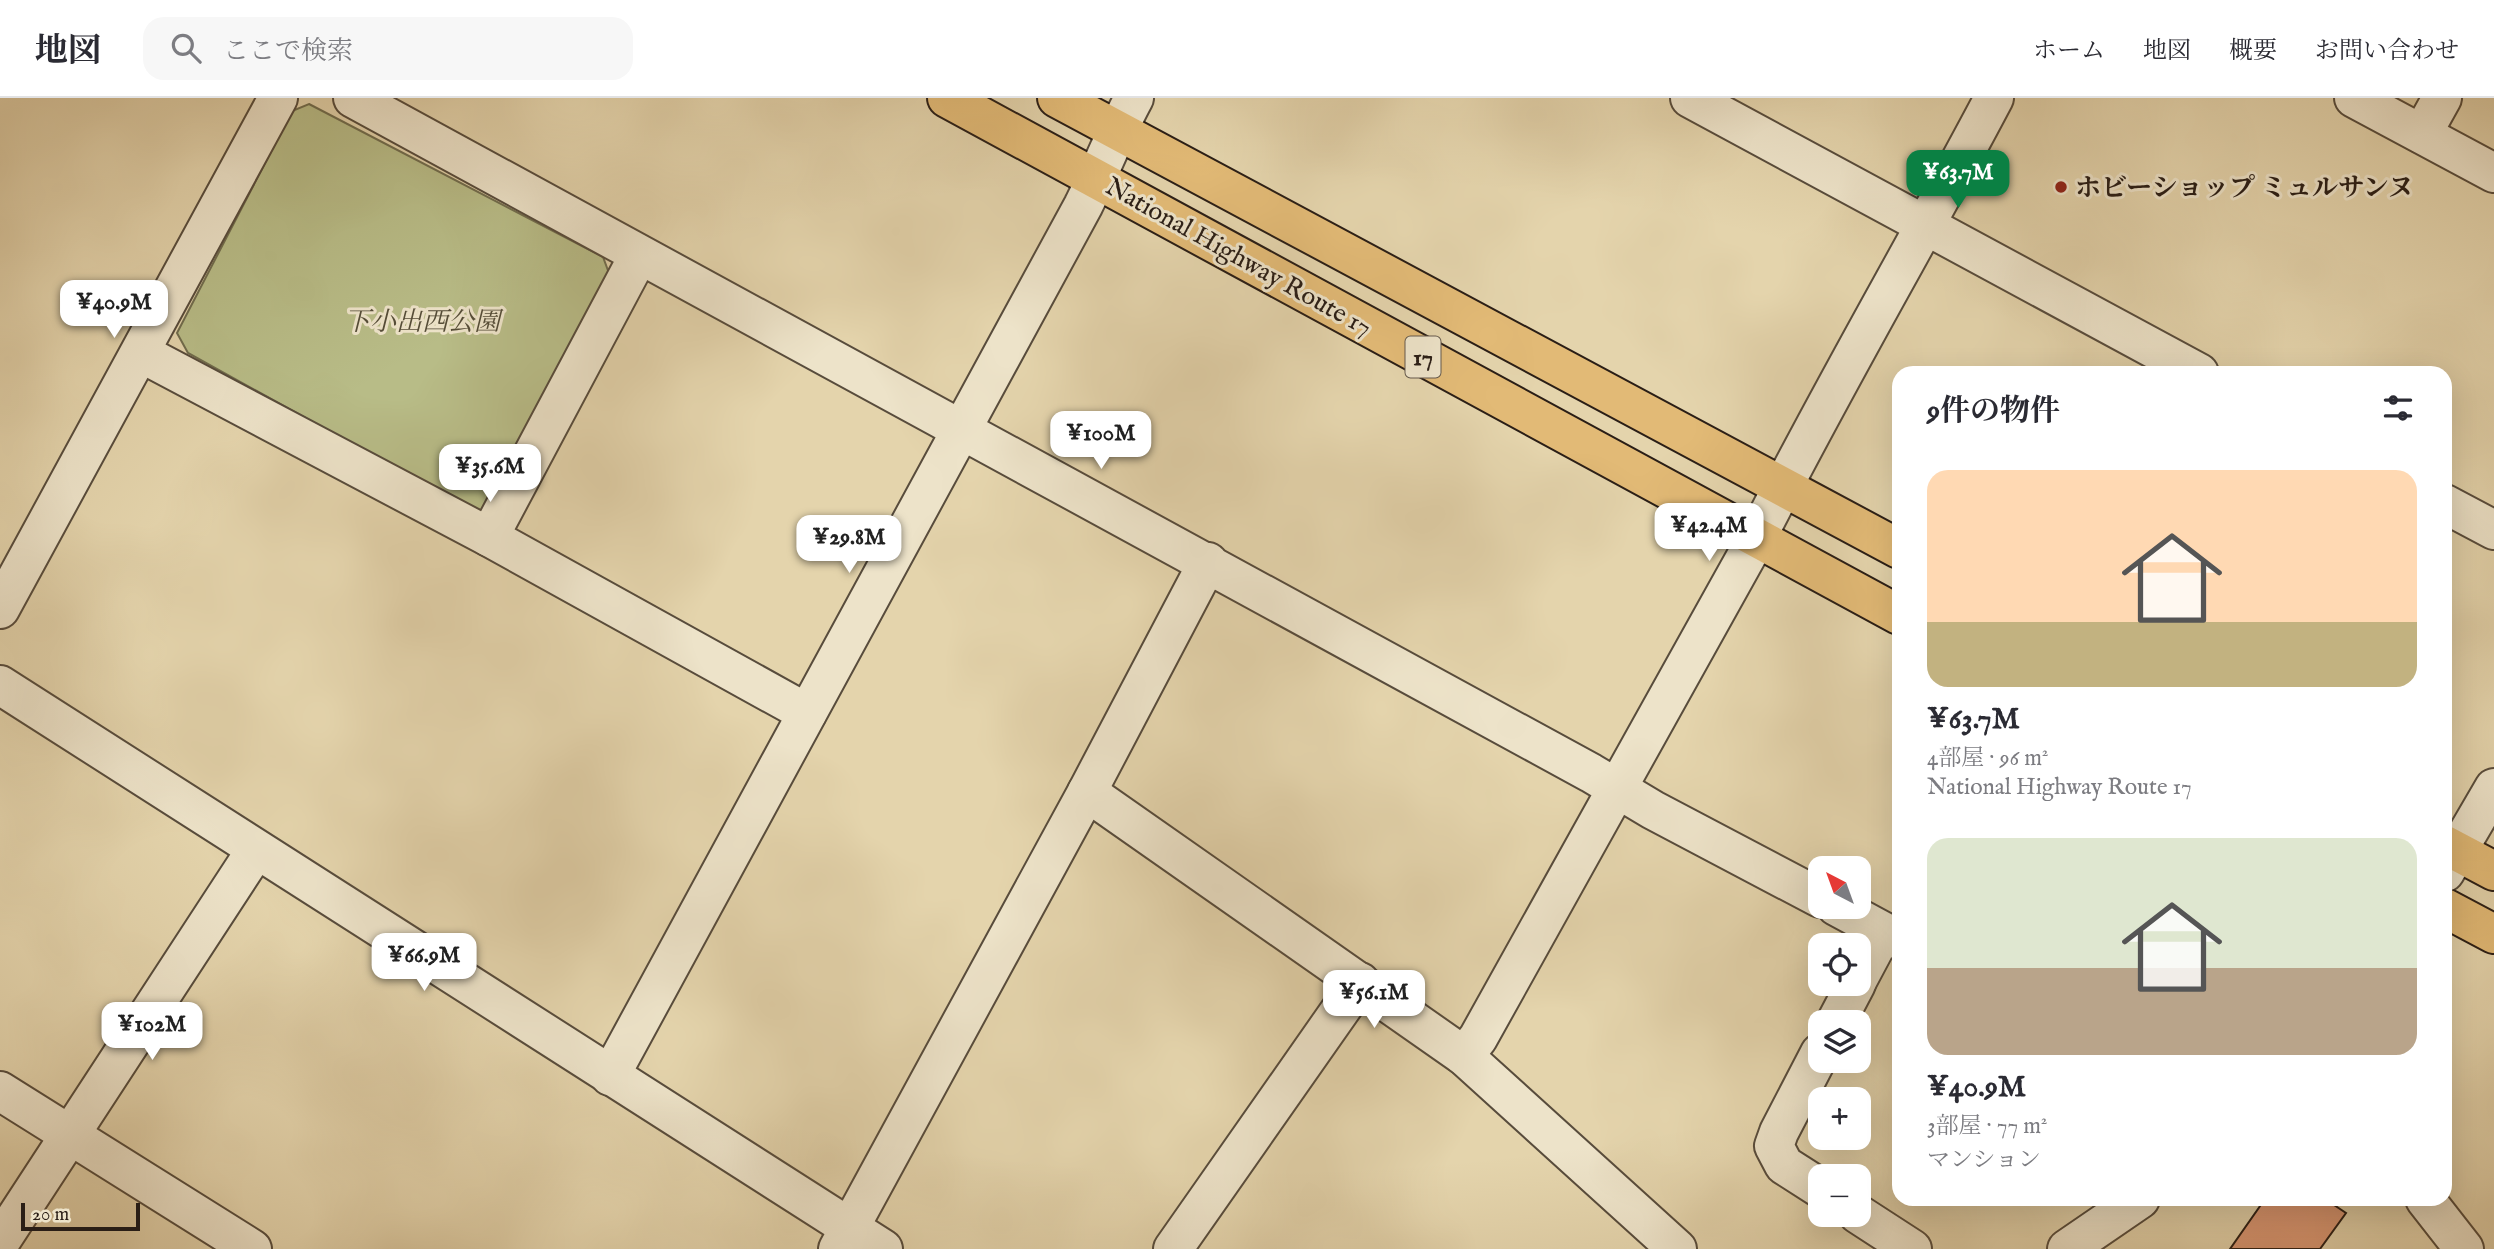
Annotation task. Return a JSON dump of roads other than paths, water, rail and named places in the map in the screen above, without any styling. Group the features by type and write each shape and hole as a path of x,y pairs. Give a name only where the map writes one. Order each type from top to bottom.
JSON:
{"highway":[{"name":"National Highway Route 17","path":"947,98 1892,611"},
{"name":"National Highway Route 17","path":"1057,98 1126,114 1892,545"},
{"path":"2452,857 2494,871"},
{"path":"2452,912 2494,934"}],"street":[{"path":"0,609 278,98"},
{"path":"353,98 961,430 1209,562 1653,810 1808,892"},
{"path":"1690,98 2186,366"},
{"path":"1464,1056 1478,1038 1756,539 1994,98"},
{"path":"2354,98 2494,173"},
{"path":"2422,134 2442,98"},
{"path":"610,1076 1097,178 1126,114"},
{"path":"489,537 639,255"},
{"path":"141,353 489,537 807,713"},
{"path":"2452,508 2494,530"},
{"path":"844,1238 1209,562"},
{"path":"0,685 610,1076 844,1238 883,1249"},
{"path":"2452,851 2494,788"},
{"path":"1087,792 1464,1056 1676,1249"},
{"path":"0,1242 256,850"},
{"path":"1860,919 1891,936 1871,962"},
{"path":"1173,1249 1360,982"},
{"path":"1808,1180 1784,1165 1774,1146 1810,1073"},
{"path":"0,1091 252,1249"},
{"path":"2067,1249 2130,1206"},
{"path":"2430,1206 2464,1249"},
{"path":"1871,1222 1912,1249"}],"place":[{"name":"ホビーショップ ミュルサンヌ","path":"2061,187"}],"park label":[{"name":"下小出西公園","path":"422,321"}]}
